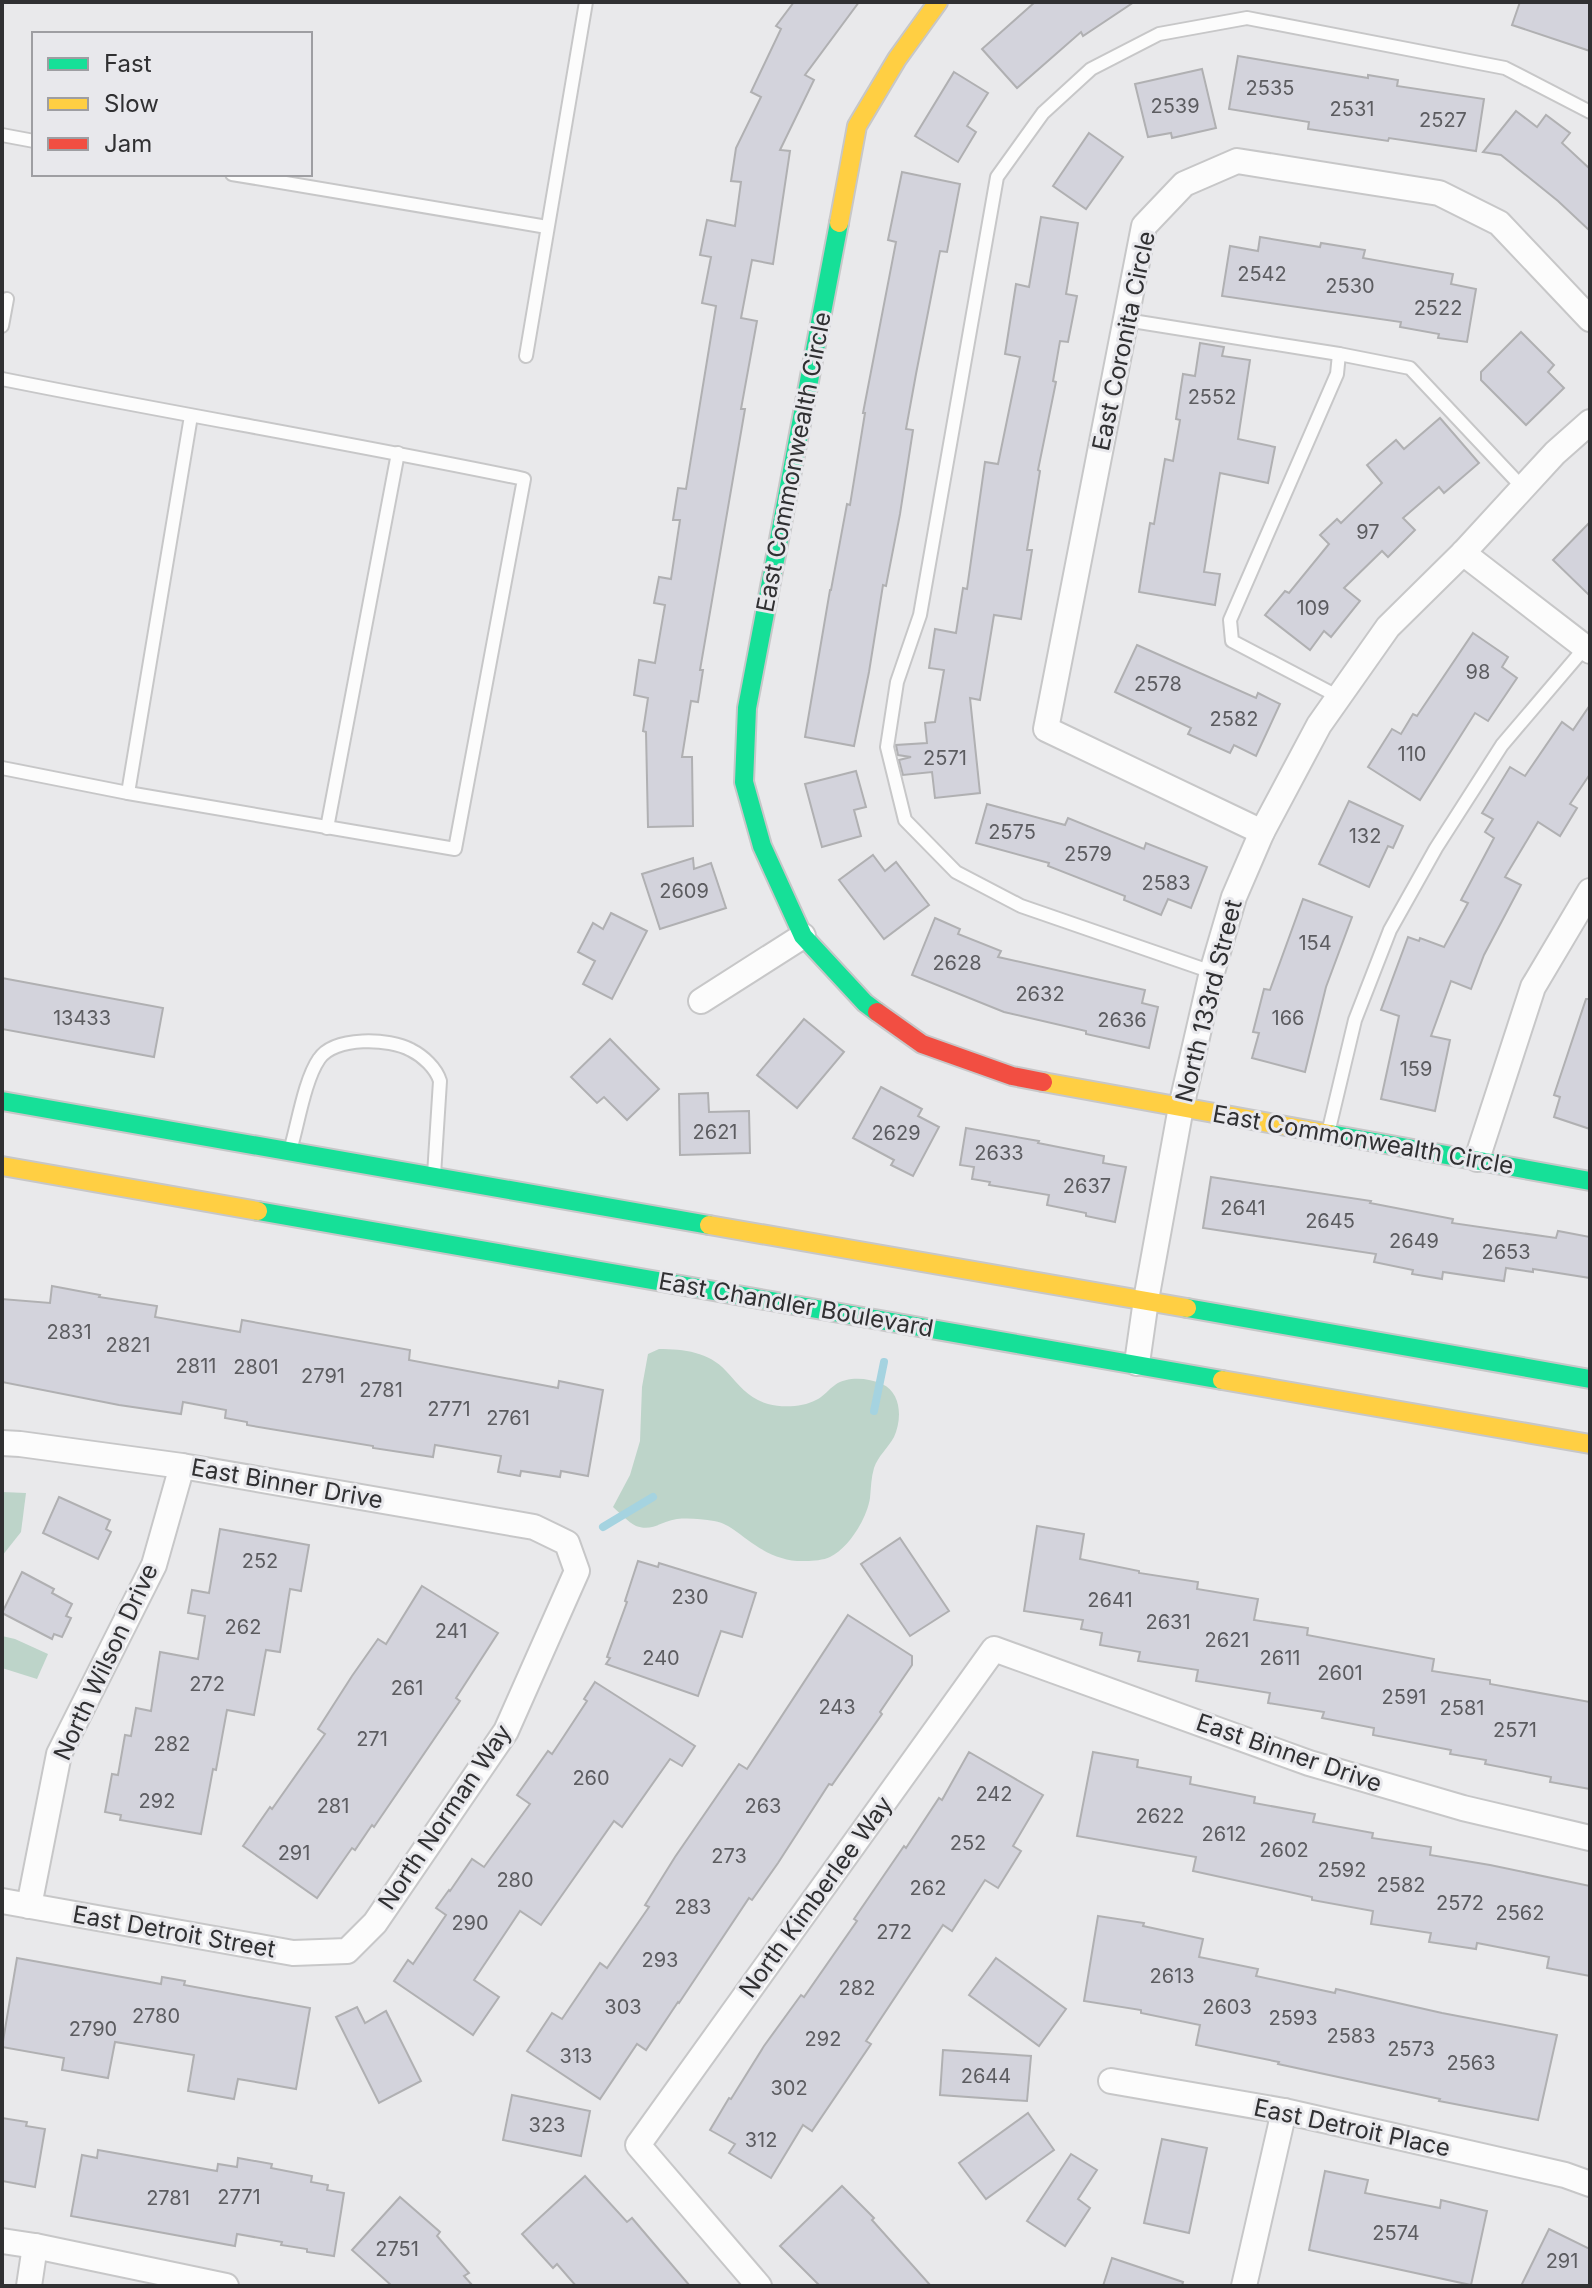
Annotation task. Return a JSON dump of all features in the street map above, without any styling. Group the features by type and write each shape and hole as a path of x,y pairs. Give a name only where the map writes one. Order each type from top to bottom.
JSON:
{"main road":[{"name":"East Commonwealth Circle","path":"938,2 897,59 857,126 747,708 744,782 762,846 803,936 865,1003 922,1044 1012,1076 1590,1181"},
{"path":"2,1101 1590,1379"},
{"name":"East Chandler Boulevard","path":"2,1166 1590,1444"}],"street":[{"name":"East Coronita Circle","path":"1262,832 1046,729 1144,226 1184,184 1237,161 1439,193 1499,223 1590,319"},
{"name":"North 133rd Street","path":"1137,1363 1181,1107 1212,972 1234,897 1262,832 1319,725 1388,627 1463,553 1555,453 1590,422"},
{"path":"1463,553 1588,647"},
{"path":"1477,1159 1533,987 1590,891"},
{"path":"701,1001 803,936"},
{"name":"East Binner Drive","path":"2,1443 182,1466 534,1527 567,1543"},
{"name":"North Wilson Drive","path":"29,1906 59,1754 154,1565 182,1466"},
{"name":"North Norman Way","path":"347,1951 375,1923 506,1731 577,1571 567,1543"},
{"name":"East Binner Drive","path":"994,1649 1309,1763 1463,1808 1590,1838"},
{"name":"North Kimberlee Way","path":"759,2286 638,2145 994,1649"},
{"name":"East Detroit Street","path":"2,1901 293,1953 347,1951"},
{"name":"East Detroit Place","path":"1111,2081 1284,2111 1565,2175 1590,2184"},
{"path":"1244,2286 1284,2111"},
{"path":"2,2241 226,2286"},
{"path":"29,2286 35,2246"}],"lane":[{"path":"526,356 586,2"},
{"path":"1212,972 1021,906 956,872 905,820 887,747 897,682 920,615 997,177 1043,113 1091,69 1159,34 1247,18 1505,68 1590,112"},
{"path":"2,135 32,141"},
{"path":"244,176 547,227"},
{"path":"2,326 7,299"},
{"path":"1126,320 1410,368 1523,488"},
{"path":"1339,354 1337,374 1230,620 1232,641 1339,697"},
{"path":"2,379 524,479 455,849 128,793 2,768"},
{"path":"128,793 191,416"},
{"path":"327,828 398,453"},
{"path":"1328,1132 1355,1020 1390,930 1436,848 1502,745 1588,647"},
{"path":"289,1153 312,1072 319,1058 328,1049 352,1041 393,1045 410,1049 437,1071 440,1081 434,1178"}],"green space":[{"path":"659,1349 704,1356 719,1365 750,1395 774,1405 793,1406 811,1402 840,1382 852,1379 871,1380 889,1388 897,1400 897,1430 874,1468 865,1514 844,1547 825,1559 780,1558 720,1522 677,1519 642,1528 613,1507 630,1475 640,1441 642,1387 648,1354"},
{"path":"2,1492 26,1493 21,1532 2,1556"},
{"path":"2,1636 48,1654 37,1679 2,1668"}],"building":[{"path":"794,2 859,2 805,75 814,80 780,150 790,151 773,264 752,260 741,318 757,321 741,409 745,409 700,670 703,670 698,702 691,701 682,757 692,757 693,826 648,827 646,732 643,731 648,698 634,695 639,660 655,663 665,605 654,603 659,577 671,579 680,520 673,520 678,488 686,489 716,306 702,303 711,257 700,255 707,220 735,226 741,182 731,181 736,148 761,97 751,92 781,29 776,26"},
{"path":"1035,2 1134,2 1083,36 1081,32 1017,88 982,49"},
{"path":"1520,2 1590,2 1590,51 1512,25"},
{"path":"1238,56 1368,78 1368,75 1398,80 1397,86 1484,99 1476,151 1308,129 1309,122 1229,109"},
{"path":"1202,69 1216,128 1172,138 1171,133 1148,137 1135,84"},
{"path":"954,72 988,93 967,126 976,132 958,162 915,136"},
{"path":"1516,111 1537,127 1546,115 1570,133 1562,143 1590,169 1590,231 1501,155 1483,152"},
{"path":"1089,133 1123,157 1086,209 1053,186"},
{"path":"902,172 960,184 947,252 940,251 916,374 906,429 913,430 900,514 886,586 883,585 854,746 805,737 896,242 888,240"},
{"path":"1041,217 1078,223 1066,294 1077,296 1068,342 1060,341 1053,381 1056,382 1038,470 1027,550 1032,550 1021,619 994,615 980,700 970,698 980,793 935,798 932,772 903,775 899,760 911,757 898,755 896,745 927,743 925,723 935,722 944,670 929,668 935,629 956,633 963,588 967,589 985,462 998,464 1020,357 1005,354 1016,284 1029,287"},
{"path":"1260,237 1320,247 1321,243 1365,250 1363,258 1453,274 1451,284 1476,289 1467,342 1438,338 1439,334 1400,327 1401,322 1222,296 1230,246 1258,251"},
{"path":"1521,332 1554,365 1548,372 1564,388 1526,425 1481,380 1481,372"},
{"path":"1200,343 1224,347 1222,356 1250,360 1238,439 1275,447 1268,483 1220,473 1204,572 1220,574 1215,605 1139,592 1150,523 1154,524 1165,459 1173,461 1183,374 1195,376"},
{"path":"1440,418 1479,463 1444,493 1439,487 1403,518 1415,530 1388,557 1382,551 1344,588 1360,601 1331,637 1324,631 1310,650 1265,615 1285,591 1289,593 1329,544 1320,535 1337,519 1341,523 1382,483 1367,465 1396,440 1404,449"},
{"path":"1590,522 1590,596 1553,560"},
{"path":"1473,633 1508,657 1502,667 1517,678 1488,721 1475,713 1420,800 1368,767 1392,729 1401,734 1413,714 1417,716"},
{"path":"1137,645 1256,698 1258,693 1280,704 1256,756 1234,745 1230,753 1188,734 1191,728 1115,692"},
{"path":"1590,705 1590,774 1570,804 1577,808 1560,836 1538,822 1505,877 1521,885 1484,955 1471,989 1451,981 1431,1036 1450,1040 1435,1111 1381,1099 1399,1016 1381,1010 1408,937 1444,947 1468,903 1461,900 1494,838 1485,832 1493,819 1482,813 1510,767 1525,776 1562,722 1573,730"},
{"path":"856,771 866,807 854,810 861,836 822,847 805,784"},
{"path":"1349,801 1403,826 1393,848 1388,846 1369,887 1319,864"},
{"path":"987,804 1065,825 1068,818 1144,849 1146,843 1207,867 1191,908 1168,899 1161,915 1124,900 1125,896 1048,866 1049,863 976,843"},
{"path":"873,855 885,871 896,862 929,905 884,939 839,880"},
{"path":"693,858 694,869 711,863 726,908 660,929 642,874"},
{"path":"1303,899 1352,917 1326,987 1305,1072 1252,1058 1259,1033 1253,1032 1264,989 1270,990"},
{"path":"611,913 647,931 612,999 583,984 595,961 578,952 593,923 603,929"},
{"path":"935,918 960,929 958,934 1001,951 998,957 1145,990 1142,1003 1158,1007 1149,1048 1004,1012 912,975"},
{"path":"2,978 163,1008 154,1057 2,1029"},
{"path":"1586,999 1590,999 1590,1129 1554,1117 1560,1097 1554,1095"},
{"path":"804,1019 844,1052 797,1108 757,1075"},
{"path":"610,1039 659,1089 627,1120 604,1097 597,1103 571,1077"},
{"path":"881,1087 922,1109 918,1116 939,1127 913,1176 891,1165 894,1160 853,1138"},
{"path":"708,1093 709,1112 749,1111 750,1153 680,1155 679,1094"},
{"path":"966,1128 1104,1156 1103,1163 1126,1167 1115,1222 1047,1205 1049,1195 989,1185 990,1182 972,1179 974,1167 960,1165"},
{"path":"1211,1177 1371,1201 1453,1219 1452,1223 1556,1238 1558,1231 1590,1237 1590,1278 1506,1268 1504,1281 1443,1272 1442,1279 1412,1274 1413,1270 1374,1262 1376,1254 1203,1228"},
{"path":"52,1286 157,1306 155,1317 240,1332 242,1320 410,1350 409,1360 558,1388 559,1381 603,1390 588,1476 561,1471 560,1477 521,1471 520,1476 498,1472 501,1456 435,1445 433,1457 247,1425 247,1422 225,1418 226,1410 183,1402 181,1414 2,1382 2,1299 50,1303"},
{"path":"59,1497 110,1520 106,1529 111,1532 98,1559 43,1533"},
{"path":"1037,1526 1084,1534 1080,1559 1139,1573 1198,1582 1197,1589 1258,1599 1254,1620 1308,1628 1307,1635 1434,1659 1432,1671 1590,1702 1590,1789 1550,1782 1551,1777 1485,1764 1486,1760 1450,1754 1451,1750 1373,1735 1374,1728 1322,1718 1324,1712 1268,1703 1270,1693 1196,1681 1198,1670 1138,1661 1140,1652 1100,1645 1102,1633 1081,1629 1083,1620 1024,1611"},
{"path":"220,1529 309,1545 301,1591 290,1589 280,1652 266,1650 254,1715 227,1710 201,1834 120,1820 121,1815 105,1812 112,1774 118,1775 125,1735 131,1736 136,1708 151,1711 160,1652 198,1659 205,1616 188,1613 192,1590 209,1593"},
{"path":"900,1538 949,1611 910,1636 861,1564"},
{"path":"638,1561 658,1567 659,1563 756,1593 742,1637 721,1631 698,1696 606,1664"},
{"path":"22,1572 54,1589 52,1593 72,1604 66,1616 71,1618 62,1637 54,1634 52,1639 2,1613"},
{"path":"422,1586 498,1633 456,1698 460,1701 374,1827 372,1825 355,1850 352,1848 317,1898 243,1846 325,1734 318,1729 352,1676 378,1639 386,1644"},
{"path":"848,1615 912,1656 912,1665 880,1712 882,1714 832,1785 829,1784 778,1863 752,1900 749,1898 646,2050 637,2044 600,2099 527,2051 552,2013 562,2019 600,1963 607,1968 649,1907 645,1905 675,1857 739,1764 747,1769"},
{"path":"595,1682 695,1746 682,1766 670,1759 622,1827 614,1821 541,1925 520,1911 474,1980 499,1997 473,2035 394,1981 408,1960 413,1964 446,1915 436,1908 472,1859 484,1867 530,1804 517,1795 548,1751 552,1754 587,1701 584,1699"},
{"path":"969,1752 1043,1795 1013,1846 1021,1851 998,1888 985,1880 952,1931 943,1925 866,2041 871,2044 812,2131 803,2125 771,2178 729,2153 735,2144 710,2130 764,2046 801,1995 804,1997 857,1921 854,1919 904,1846 906,1848 939,1798 942,1800"},
{"path":"1093,1752 1138,1760 1137,1767 1191,1777 1190,1784 1255,1797 1254,1803 1315,1814 1313,1822 1373,1833 1372,1838 1431,1847 1430,1855 1590,1886 1590,1976 1547,1968 1549,1957 1477,1943 1476,1949 1429,1942 1431,1933 1371,1924 1373,1911 1312,1900 1312,1897 1193,1871 1196,1857 1077,1836"},
{"path":"1098,1916 1144,1923 1143,1926 1203,1939 1199,1957 1258,1969 1256,1976 1335,1993 1336,1989 1557,2035 1538,2120 1439,2101 1196,2045 1200,2025 1141,2013 1141,2010 1084,2001"},
{"path":"17,1958 161,1984 162,1977 185,1981 184,1985 310,2008 296,2089 238,2079 234,2099 188,2091 194,2055 115,2042 108,2078 62,2070 64,2058 2,2047"},
{"path":"996,1958 1066,2009 1039,2046 969,1995"},
{"path":"357,2007 365,2023 386,2011 421,2081 379,2103 336,2017"},
{"path":"943,2050 1031,2056 1027,2101 940,2095"},
{"path":"512,2095 590,2111 581,2156 503,2140"},
{"path":"1028,2113 1054,2150 986,2199 959,2163"},
{"path":"2,2118 45,2129 35,2187 2,2181"},
{"path":"1162,2139 1207,2148 1189,2233 1144,2223"},
{"path":"98,2150 217,2171 218,2164 237,2167 238,2158 312,2176 311,2182 328,2185 327,2190 344,2193 334,2256 237,2234 235,2246 71,2216 82,2155 97,2158"},
{"path":"1071,2154 1097,2170 1078,2199 1090,2208 1065,2246 1027,2221"},
{"path":"1325,2171 1368,2180 1365,2193 1440,2208 1441,2200 1487,2211 1471,2285 1309,2250"},
{"path":"585,2176 627,2222 632,2218 690,2286 576,2286 557,2264 553,2268 522,2234"},
{"path":"842,2186 874,2218 872,2220 931,2286 820,2286 780,2246"},
{"path":"400,2197 440,2232 437,2236 469,2273 464,2276 473,2286 392,2286 352,2250"},
{"path":"1549,2229 1590,2249 1590,2286 1521,2286"},
{"path":"1112,2258 1183,2282 1182,2286 1103,2286"}],"waterway":[{"path":"874,1411 884,1362"},
{"path":"603,1527 653,1497"}],"traffic: fast":[{"path":"839,223 747,708 744,782 762,846 803,936 877,1012"},
{"path":"2,1101 709,1225"},
{"path":"1330,1134 1590,1181"},
{"path":"258,1211 1222,1380"},
{"path":"1187,1308 1590,1379"}],"traffic: slow":[{"path":"839,223 857,126 897,59 938,2"},
{"path":"1043,1082 1330,1134"},
{"path":"2,1166 258,1211"},
{"path":"709,1225 1187,1308"},
{"path":"1222,1380 1590,1444"}],"traffic: jam":[{"path":"877,1012 922,1044 1012,1076 1043,1082"}]}
